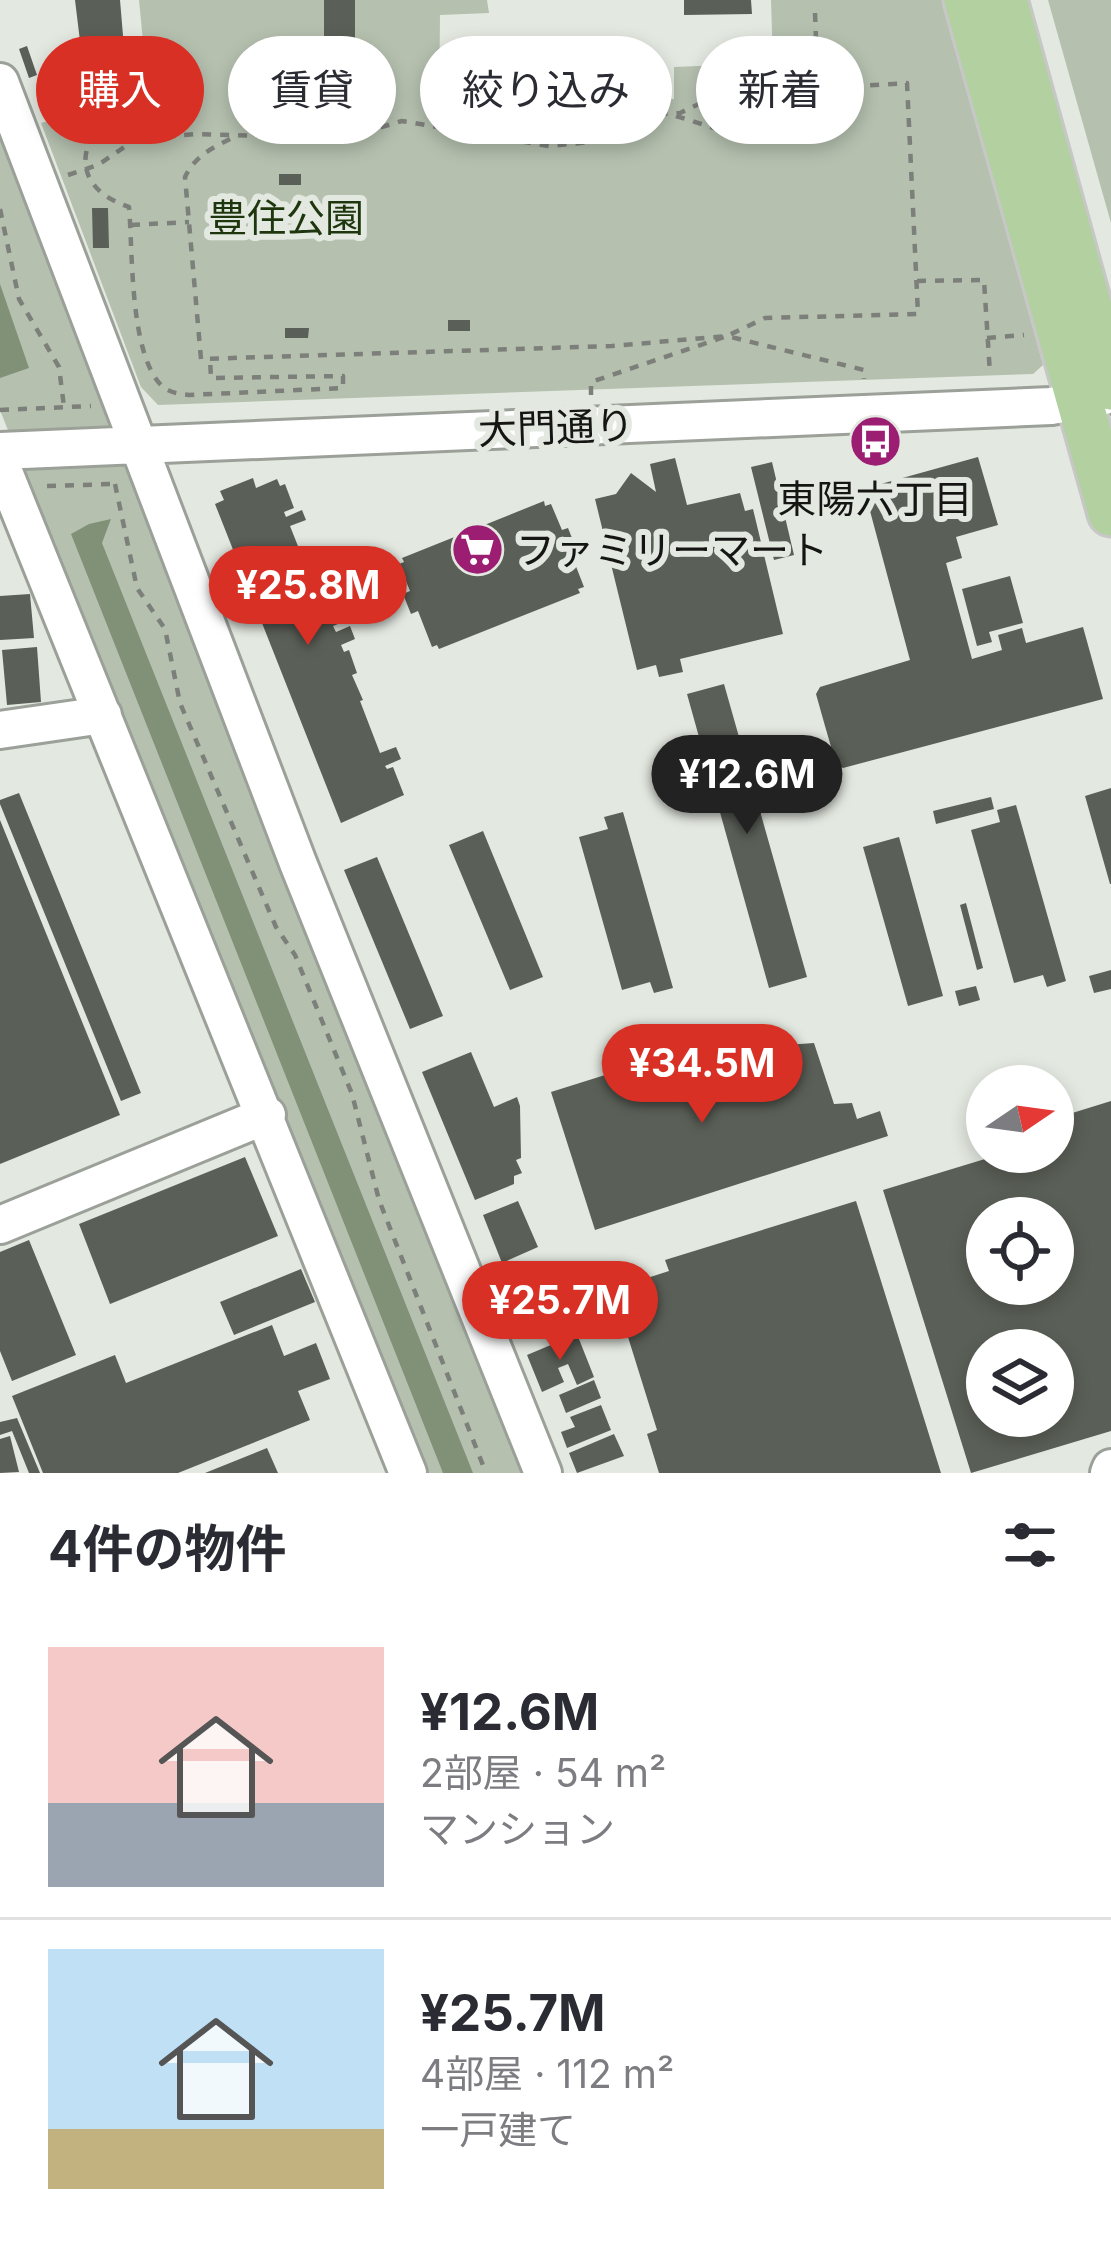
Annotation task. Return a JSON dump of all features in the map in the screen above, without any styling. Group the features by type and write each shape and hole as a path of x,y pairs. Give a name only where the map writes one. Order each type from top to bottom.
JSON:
{"main road":[{"path":"967,0 1101,395"},
{"path":"1004,0 1101,395 1111,513"}],"street":[{"path":"0,82 127,445 543,1473"},
{"name":"大門通り","path":"4,454 1101,395"},
{"path":"4,454 103,716 408,1473"},
{"path":"0,730 103,716"},
{"path":"0,1225 267,1115"}],"path":[{"path":"815,13 816,36"},
{"path":"591,396 591,382 727,337 765,318 918,314 908,83 864,86"},
{"path":"57,179 98,165 136,139 197,134 228,138"},
{"path":"228,140 205,151 185,178 201,359 509,352 727,337 864,370 865,385"},
{"path":"86,144 86,169 104,199 129,207 141,342 166,389 200,395 343,388 343,376 211,379 210,359"},
{"path":"537,144 570,144"},
{"path":"0,208 19,299 59,367 64,407"},
{"path":"131,225 189,222"},
{"path":"917,281 984,280 990,380"},
{"path":"987,338 1041,334"},
{"path":"0,410 91,406"},
{"path":"115,484 134,576 166,628 180,703 276,927 295,955 352,1094 379,1200 486,1473"},
{"path":"38,486 125,484"}],"green space":[{"name":"豊住公園","path":"139,0 487,0 489,13 440,15 440,36 420,36 420,144 672,144 674,67 696,66 696,144 864,144 864,36 772,36 771,0 943,0 1043,365 1033,374 158,405 141,387 49,144 204,144 204,36 142,36"},
{"path":"1048,0 1111,0 1111,223"},
{"path":"0,113 531,1473 420,1473 0,410"}],"shaded area":[{"path":"0,284 29,368 0,378"},
{"path":"111,519 102,543 473,1473 443,1473 71,534"}],"building":[{"path":"75,0 120,0 123,36 79,36"},
{"path":"324,0 355,0 355,36 324,36"},
{"path":"684,0 751,0 752,14 684,15"},
{"path":"27,46 36,75 29,78 19,49"},
{"path":"279,174 301,174 301,185 279,185"},
{"path":"92,208 108,208 109,248 93,248"},
{"path":"448,320 470,320 470,331 448,331"},
{"path":"285,328 309,328 308,338 285,338"},
{"path":"978,457 998,525 956,537 962,558 946,563 972,659 1002,650 998,635 1022,628 1026,643 1083,627 1103,699 843,768 836,764 825,726 816,694 820,687 910,660 866,496 870,487"},
{"path":"675,458 687,505 740,493 745,511 753,509 783,634 680,659 683,672 659,677 656,665 637,670 595,499 616,494 631,473 656,492 650,464"},
{"path":"772,462 794,555 774,560 751,467"},
{"path":"253,478 256,488 277,479 280,486 285,484 294,508 284,512 286,517 302,510 306,520 290,526 313,584 324,603 329,601 338,624 333,626 336,632 350,626 355,639 341,645 344,652 349,650 357,673 352,675 380,753 396,747 401,759 385,766 393,767 404,795 341,823 215,504 224,500 220,491"},
{"path":"544,501 545,506 551,504 562,530 568,528 576,548 570,551 584,587 578,589 580,593 439,649 432,647 418,611 411,614 403,594 410,591 399,564 402,558"},
{"path":"1010,576 1023,623 989,632 992,642 977,646 962,589"},
{"path":"30,594 34,638 0,640 0,596"},
{"path":"37,647 41,702 7,705 2,650"},
{"path":"724,684 807,977 769,988 687,694"},
{"path":"1111,788 1111,884 1110,884 1085,796"},
{"path":"19,793 141,1093 121,1101 0,804"},
{"path":"991,797 994,809 936,824 933,811"},
{"path":"1016,805 1066,981 1047,987 1043,975 1014,983 971,830 1000,822 997,810"},
{"path":"623,812 673,988 654,993 650,982 622,990 579,837 608,829 604,817"},
{"path":"0,820 120,1115 0,1164"},
{"path":"483,831 543,977 510,990 449,845"},
{"path":"899,837 943,996 908,1006 863,847"},
{"path":"377,857 443,1016 410,1029 344,870"},
{"path":"966,903 983,968 977,970 960,905"},
{"path":"1111,970 1111,989 1094,993 1089,976"},
{"path":"976,986 980,1000 959,1006 955,991"},
{"path":"814,1043 834,1104 852,1103 857,1119 880,1111 888,1136 595,1230 551,1092 675,1053"},
{"path":"471,1052 494,1107 517,1097 521,1158 516,1160 522,1173 514,1176 514,1184 475,1200 422,1072"},
{"path":"1111,1101 1111,1431 971,1473 883,1190 966,1165 966,1173 1074,1173 1074,1112"},
{"path":"245,1157 278,1236 110,1304 79,1224"},
{"path":"518,1201 538,1247 502,1263 483,1215"},
{"path":"856,1201 941,1473 659,1473 647,1434 657,1430 613,1289 669,1271 665,1260"},
{"path":"29,1240 76,1355 12,1381 0,1351 0,1252"},
{"path":"301,1269 315,1302 234,1335 220,1302"},
{"path":"272,1325 284,1356 316,1343 330,1379 298,1391 310,1420 178,1473 43,1473 12,1396 115,1355 126,1383"},
{"path":"577,1334 594,1377 577,1385 568,1364 558,1368 564,1382 542,1392 527,1355"},
{"path":"594,1380 601,1398 566,1413 559,1395"},
{"path":"601,1405 611,1430 567,1448 561,1432 575,1427 570,1417"},
{"path":"17,1418 40,1473 29,1473 12,1431 0,1435 0,1422"},
{"path":"614,1434 624,1456 577,1473 569,1453"},
{"path":"10,1436 19,1472 0,1473 0,1439"},
{"path":"267,1448 278,1473 205,1473"}],"place":[{"name":"東陽六丁目","path":"875,441"},
{"name":"ファミリーマート","path":"477,549"}]}
